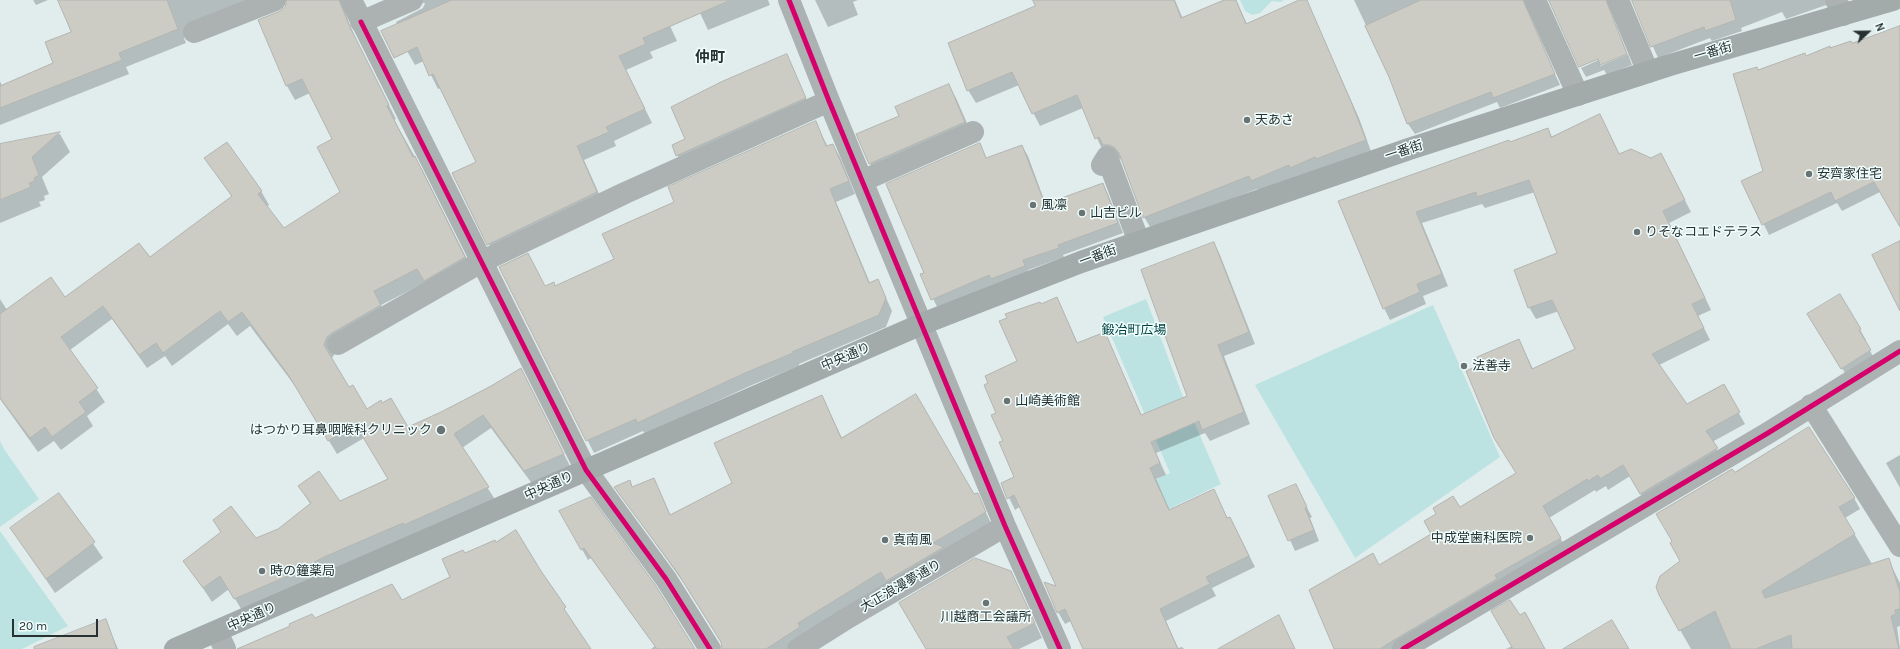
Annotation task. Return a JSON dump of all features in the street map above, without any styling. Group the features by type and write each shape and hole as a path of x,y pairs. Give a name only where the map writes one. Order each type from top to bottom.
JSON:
{"main road":[{"name":"一番街","path":"922,324 1011,288 1379,159 1648,72 1839,8 1893,0"},
{"name":"中央通り","path":"175,649 221,640 586,470 922,324"}],"street":[{"path":"194,32 275,0"},
{"path":"351,0 483,261 586,470 666,580 710,649"},
{"path":"362,22 412,0"},
{"path":"789,0 829,101 1005,526 1060,649"},
{"path":"1535,0 1578,94"},
{"path":"1618,0 1648,72"},
{"path":"338,344 483,261 625,193 829,101"},
{"path":"862,181 973,132"},
{"path":"1102,165 1107,157 1139,242"},
{"path":"1403,649 1768,433 1811,405 1900,352"},
{"path":"1811,405 1900,546"},
{"name":"大正浪漫夢通り","path":"798,649 849,617 1005,526"}],"green space":[{"path":"1240,0 1284,0 1281,2 1272,1 1260,13 1252,15 1245,11"},
{"name":"鍛冶町広場","path":"1146,299 1182,394 1221,484 1121,532 1107,503 1170,473 1103,317"},
{"path":"1433,305 1500,457 1355,558 1255,385"},
{"path":"0,441 39,499 0,527"},
{"path":"0,531 68,626 22,649 0,649"}],"building":[{"path":"58,0 167,0 178,29 119,53 122,60 0,108 0,86 53,63 45,42 71,32"},
{"path":"287,0 339,0 350,27 389,105 387,106 413,157 415,156 465,257 424,281 417,269 374,291 381,305 327,337 324,345 349,387 353,385 367,409 381,400 382,403 391,398 408,427 491,386 521,368 564,454 524,471 483,415 454,434 489,487 404,525 403,523 324,557 290,575 234,599 220,576 203,588 183,561 221,532 213,520 231,506 256,538 278,529 311,503 298,486 319,471 340,501 388,479 355,424 328,441 289,376 242,312 228,322 220,311 163,353 156,343 139,355 103,306 61,337 98,388 79,402 86,412 52,437 45,427 30,438 0,398 0,314 51,277 65,297 139,243 150,257 232,196 204,158 227,142 262,191 258,194 284,228 340,192 317,147 332,139 302,79 286,86 258,20 280,11 285,7"},
{"path":"452,0 731,0 643,38 646,44 619,56 645,109 606,127 609,132 577,146 597,192 487,245 452,173 476,162 433,74 429,76 417,47 394,58 381,31"},
{"path":"1033,0 1174,0 1181,18 1224,0 1236,0 1246,24 1299,0 1307,0 1366,140 1316,159 1315,157 1290,168 1289,165 1251,181 1249,176 1143,218 1119,153 1114,147 1103,145 1099,137 1095,139 1077,95 1032,114 1012,72 967,91 948,43 1035,6"},
{"path":"1421,0 1523,0 1555,74 1493,98 1491,92 1407,124 1389,77 1365,26"},
{"path":"1549,0 1606,0 1627,54 1600,65 1598,59 1579,67"},
{"path":"1632,0 1730,0 1736,20 1705,31 1704,27 1651,47"},
{"path":"1900,26 1900,227 1874,182 1835,201 1831,192 1762,225 1741,181 1763,171 1733,74 1757,67 1758,70 1805,53 1806,56 1830,46 1830,48 1851,41 1852,43"},
{"path":"787,54 806,98 676,156 672,145 685,139 671,107 723,81"},
{"path":"949,84 965,122 869,164 856,134 899,116 895,107"},
{"path":"1600,114 1619,154 1631,149 1651,158 1661,153 1685,200 1663,211 1705,298 1692,304 1704,328 1652,354 1687,404 1724,384 1740,412 1706,431 1718,448 1640,494 1623,465 1600,479 1598,475 1588,481 1587,479 1543,506 1561,538 1495,575 1497,579 1380,649 1334,649 1309,590 1373,553 1379,565 1431,534 1424,521 1436,514 1433,508 1453,496 1460,507 1516,473 1494,438 1466,371 1480,365 1477,357 1519,339 1532,369 1575,349 1552,300 1528,308 1514,270 1557,253 1529,180 1477,197 1476,192 1416,212 1442,274 1417,284 1420,292 1383,309 1338,201 1509,140 1510,142 1548,128 1551,137"},
{"path":"816,121 826,146 833,144 849,181 830,189 869,283 878,279 886,298 879,315 792,352 793,353 745,373 637,423 636,419 586,441 499,267 528,253 545,286 554,282 555,286 614,259 602,234 674,202 668,187"},
{"path":"60,132 32,157 39,175 34,178 35,181 29,183 31,187 0,200 0,144"},
{"path":"980,143 986,158 1022,145 1045,204 1103,183 1118,223 1058,245 1059,248 1023,260 1025,266 991,279 989,275 931,300 920,274 924,273 886,184"},
{"path":"1900,241 1900,311 1872,255"},
{"path":"1214,242 1249,332 1218,345 1244,412 1202,430 1199,421 1151,442 1160,463 1150,468 1169,510 1214,489 1227,518 1230,517 1249,556 1206,577 1210,584 1160,609 1178,649 1083,649 1065,609 1057,613 1044,582 1056,586 1014,495 1007,499 1001,483 1014,477 999,442 1003,441 991,415 996,413 984,385 988,383 985,376 1017,361 999,321 1007,318 1005,314 1040,302 1041,304 1057,297 1077,343 1105,332 1141,415 1187,396 1141,270"},
{"path":"1840,294 1861,329 1859,330 1871,350 1841,369 1807,314"},
{"path":"916,394 974,494 978,493 986,512 933,543 944,547 886,581 881,572 798,623 800,627 766,649 722,649 721,642 677,572 614,487 630,480 632,487 654,478 670,515 732,483 714,443 822,395 841,438"},
{"path":"1809,427 1855,498 1839,507 1855,534 1762,591 1765,598 1889,558 1900,592 1900,609 1895,610 1896,614 1891,616 1899,649 1792,649 1791,635 1756,649 1731,649 1715,611 1679,631 1656,587 1660,576 1680,561 1670,543 1672,541 1656,514 1732,469 1735,472"},
{"path":"1296,484 1307,507 1305,508 1314,530 1288,541 1268,496"},
{"path":"59,493 95,542 46,579 10,528"},
{"path":"591,497 656,586 695,649 657,649 584,548 581,550 559,511"},
{"path":"516,530 541,571 566,607 564,609 591,649 237,649 290,626 289,624 312,614 315,618 392,584 402,600 450,577 442,559 463,550 465,553 495,540 496,542"},
{"path":"975,558 1011,571 1035,623 1007,637 1014,649 926,649 899,603"},
{"path":"1510,600 1520,615 1525,612 1545,649 1513,649 1491,611"},
{"path":"1279,615 1295,649 1218,649"},
{"path":"106,619 117,649 34,649 34,647"},
{"path":"1612,620 1629,649 1563,649"}],"cycle path":[{"path":"789,0 829,101 1005,526 1060,649"},
{"path":"361,22 586,470 666,579 710,649"},
{"path":"1403,649 1768,433 1900,351"}],"place":[{"name":"天あさ","path":"1247,120"},
{"name":"安齊家住宅","path":"1809,174"},
{"name":"風凛","path":"1033,205"},
{"name":"山吉ビル","path":"1082,213"},
{"name":"りそなコエドテラス","path":"1637,232"},
{"name":"法善寺","path":"1464,366"},
{"name":"山崎美術館","path":"1007,401"},
{"name":"はつかり耳鼻咽喉科クリニック","path":"441,430"},
{"name":"中成堂歯科医院","path":"1530,538"},
{"name":"真南風","path":"885,540"},
{"name":"時の鐘薬局","path":"262,571"},
{"name":"川越商工会議所","path":"986,603"}],"district":[{"name":"仲町","path":"710,58"}]}
